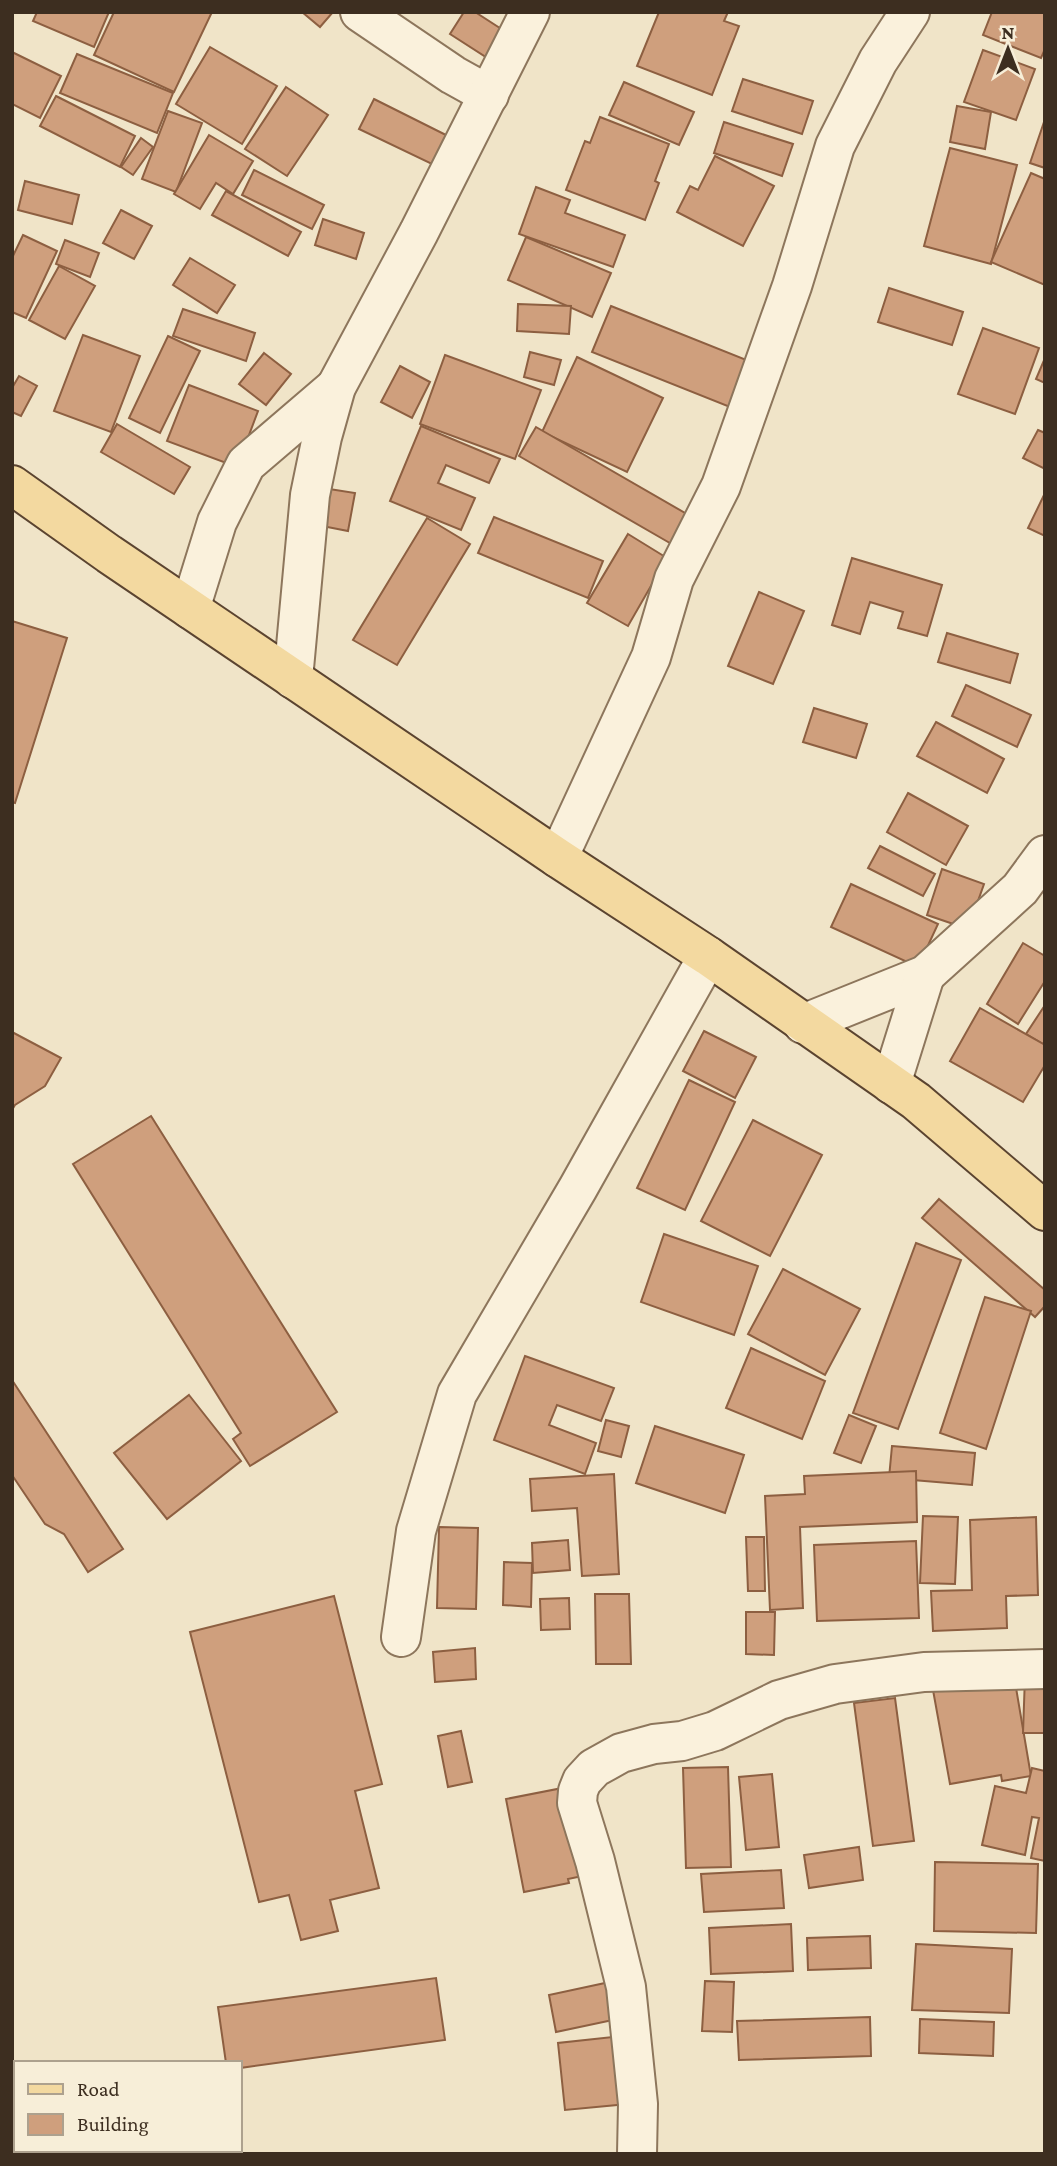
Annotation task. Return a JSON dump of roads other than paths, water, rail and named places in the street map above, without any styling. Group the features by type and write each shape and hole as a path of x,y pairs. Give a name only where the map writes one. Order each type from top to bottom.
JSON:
{"main road":[{"path":"12,485 293,679 708,956 916,1101 1045,1211"}],"street":[{"path":"360,12 453,75 489,94"},
{"path":"293,679 310,495 336,387 419,232 530,12"},
{"path":"558,858 651,657 674,579 721,486 792,286 835,146 878,61 911,12"},
{"path":"190,609 217,522 246,464 336,387"},
{"path":"803,1024 925,975 1020,889 1045,855"},
{"path":"401,1637 416,1531 457,1394 578,1188 708,956"},
{"path":"891,1084 925,975"},
{"path":"637,2154 638,2104 626,1987 578,1803 578,1791 582,1781 594,1768 621,1753 654,1744 682,1741 715,1731 779,1699 835,1684 924,1672 1045,1669"}]}
